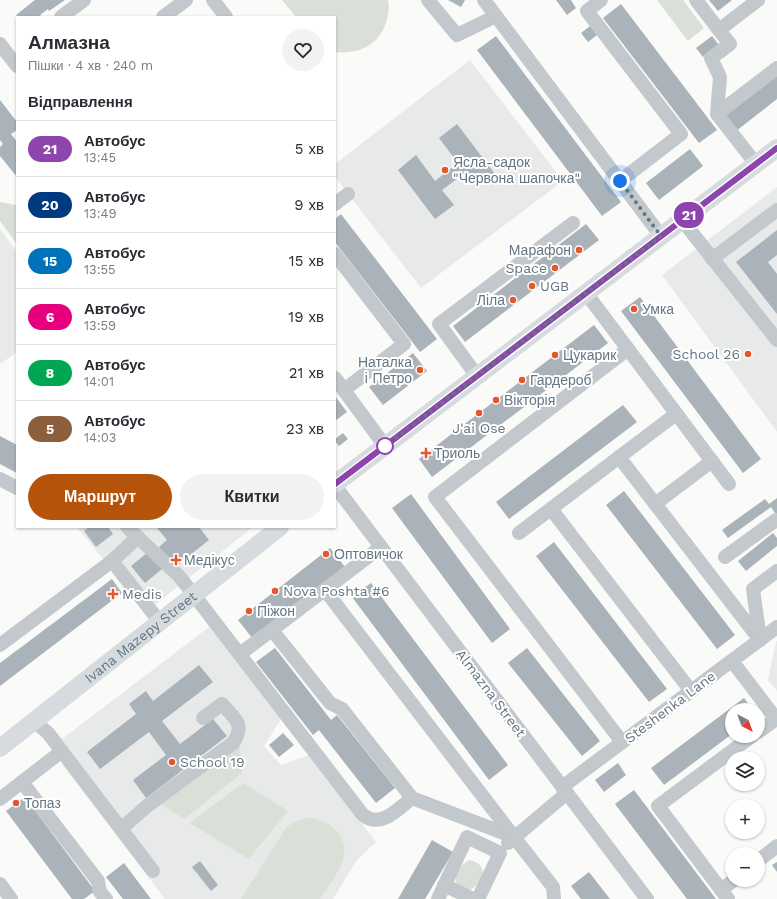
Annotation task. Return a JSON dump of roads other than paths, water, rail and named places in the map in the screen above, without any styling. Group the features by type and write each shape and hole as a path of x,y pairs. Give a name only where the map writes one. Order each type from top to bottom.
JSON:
{"main road":[{"path":"336,484 777,148"},
{"name":"Ivana Mazepy Street","path":"1,744 34,721 279,528"}],"street":[{"path":"62,16 84,0"},
{"path":"164,16 186,0"},
{"path":"214,0 225,16"},
{"path":"428,0 457,35 496,16"},
{"path":"484,0 661,236"},
{"path":"696,0 730,44 712,58 720,77 717,114 756,164"},
{"path":"719,30 758,0"},
{"path":"595,2 587,10 681,134 620,181"},
{"path":"3,53 16,65"},
{"path":"717,114 777,68"},
{"path":"336,203 348,194"},
{"path":"712,259 777,210"},
{"path":"682,220 777,340"},
{"path":"478,376 439,324 573,223"},
{"path":"336,255 404,344 344,390"},
{"path":"586,293 729,484"},
{"path":"622,742 435,497 628,349"},
{"path":"336,379 385,446"},
{"path":"519,533 676,414"},
{"path":"619,457 760,640"},
{"path":"655,504 712,461"},
{"path":"0,479 16,487"},
{"name":"Almazna Street","path":"336,486 647,899"},
{"path":"551,509 691,691"},
{"path":"725,557 776,520 777,521"},
{"path":"128,528 179,576 363,815 369,820 383,820 412,798"},
{"path":"0,646 112,561 138,538"},
{"path":"240,654 381,547"},
{"path":"112,561 160,622"},
{"path":"760,640 753,589 777,571"},
{"path":"325,590 514,838 554,893 562,899"},
{"name":"Steshenka Lane","path":"478,899 500,853 565,790 622,742 777,627"},
{"path":"272,630 330,703 342,709 412,798 514,838"},
{"path":"732,661 776,719 765,727"},
{"path":"121,829 147,806 233,743 238,736 240,731 239,724 222,704 203,718"},
{"path":"34,721 48,733 153,871"},
{"path":"724,894 658,806 743,743"},
{"path":"0,799 62,751"},
{"path":"22,782 98,881 100,892 106,899"},
{"path":"438,899 468,837 500,853"},
{"path":"765,855 777,846"},
{"path":"0,884 11,899"},
{"path":"444,885 473,899"}],"place":[{"name":"Ясла-садок \"Червона шапочка\"","path":"445,170"},
{"name":"Марафон","path":"579,250"},
{"name":"Space","path":"555,268"},
{"name":"UGB","path":"532,286"},
{"name":"Ліла","path":"513,300"},
{"name":"Умка","path":"634,309"},
{"name":"School 26","path":"748,354"},
{"name":"Цукарик","path":"555,355"},
{"name":"Наталка і Петро","path":"420,370"},
{"name":"Гардероб","path":"522,380"},
{"name":"Вікторія","path":"496,400"},
{"name":"J'ai Ose","path":"479,413"},
{"name":"Триоль","path":"426,453"},
{"name":"Оптовичок","path":"326,554"},
{"name":"Медікус","path":"176,560"},
{"name":"Nova Poshta #6","path":"275,591"},
{"name":"Medis","path":"113,594"},
{"name":"Піжон","path":"249,611"},
{"name":"School 19","path":"172,762"},
{"name":"Топаз","path":"16,803"}]}
